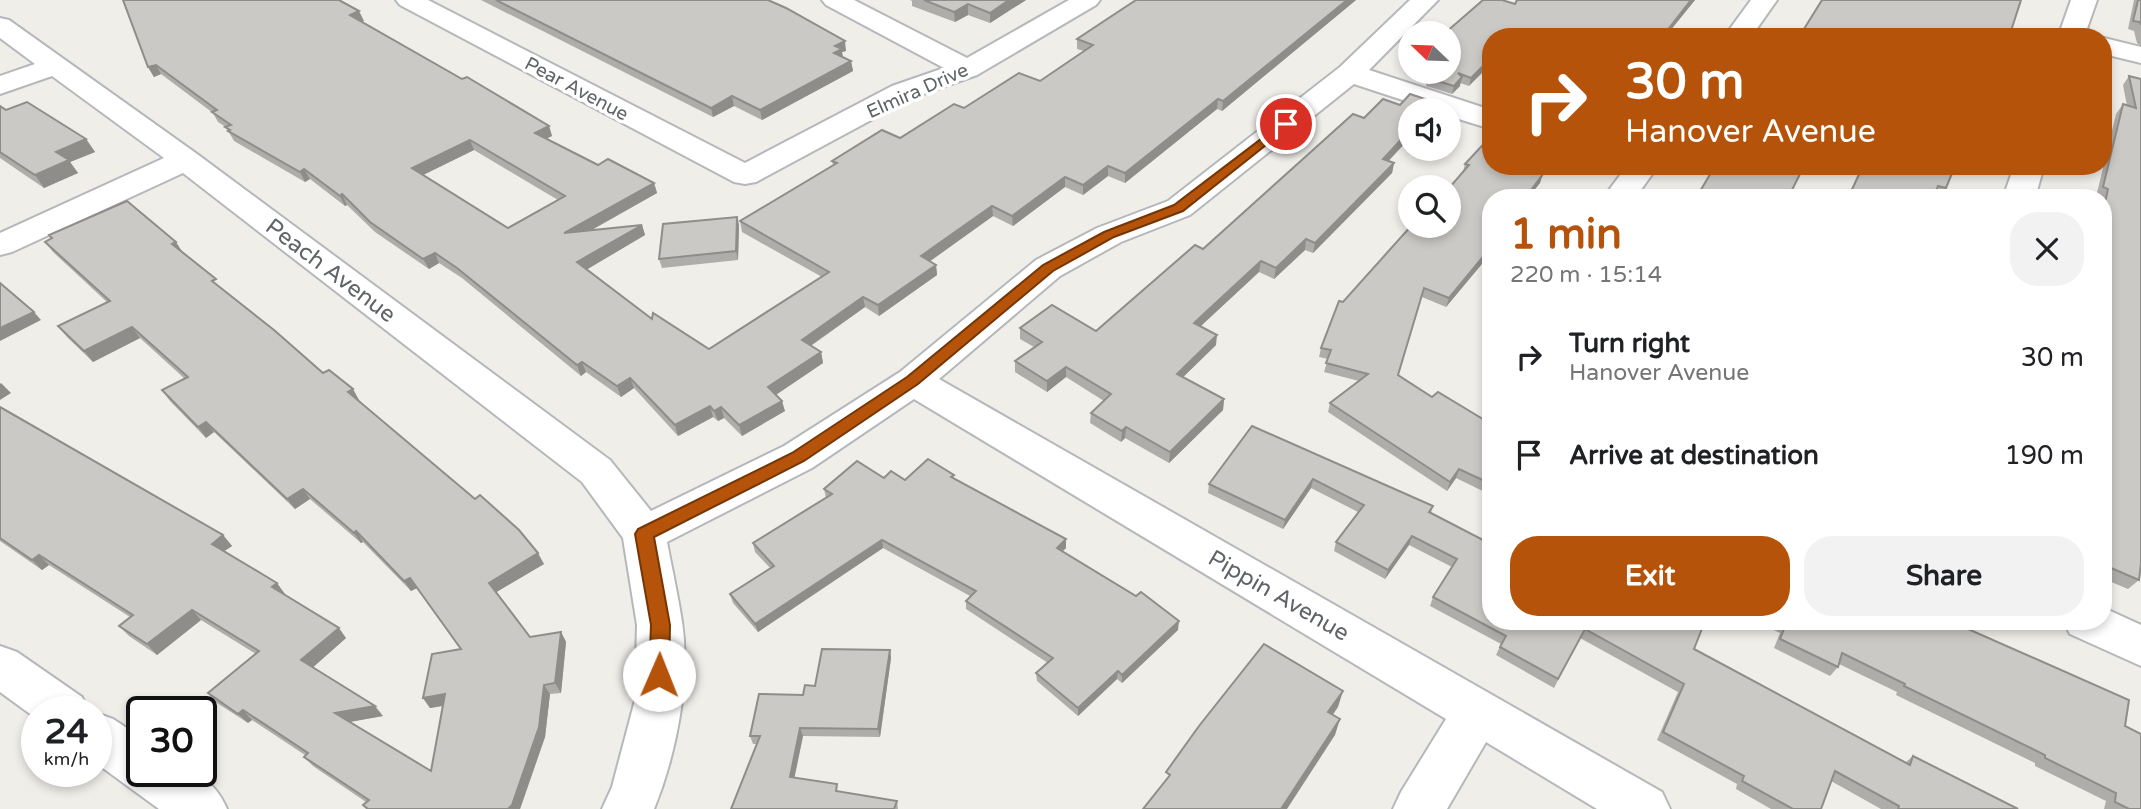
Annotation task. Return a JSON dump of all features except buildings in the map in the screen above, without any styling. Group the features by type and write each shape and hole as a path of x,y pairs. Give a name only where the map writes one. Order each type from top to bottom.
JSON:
{"street":[{"name":"Pear Avenue","path":"409,0 745,175"},
{"path":"835,0 967,69"},
{"name":"Elmira Drive","path":"745,175 902,92 967,69 1087,0"},
{"path":"628,809 637,788 659,700 660,625 644,534 798,457 913,381 1048,268 1109,234 1179,208 1350,73 1425,0"},
{"path":"1744,28 1764,0"},
{"path":"2074,28 2084,0"},
{"name":"Peach Avenue","path":"0,26 186,160 596,471 644,534"},
{"path":"2112,48 2141,55"},
{"path":"0,86 55,66"},
{"path":"1350,73 1482,117"},
{"path":"0,245 186,160"},
{"name":"Pippin Avenue","path":"913,381 1644,809"},
{"path":"2106,630 2141,646"},
{"path":"0,666 42,696"},
{"path":"1419,809 1478,711"},
{"path":"169,787 201,809"}],"route":[{"path":"659,675 660,625 644,534 798,457 913,381 1048,268 1109,234 1179,208 1286,124"}]}
